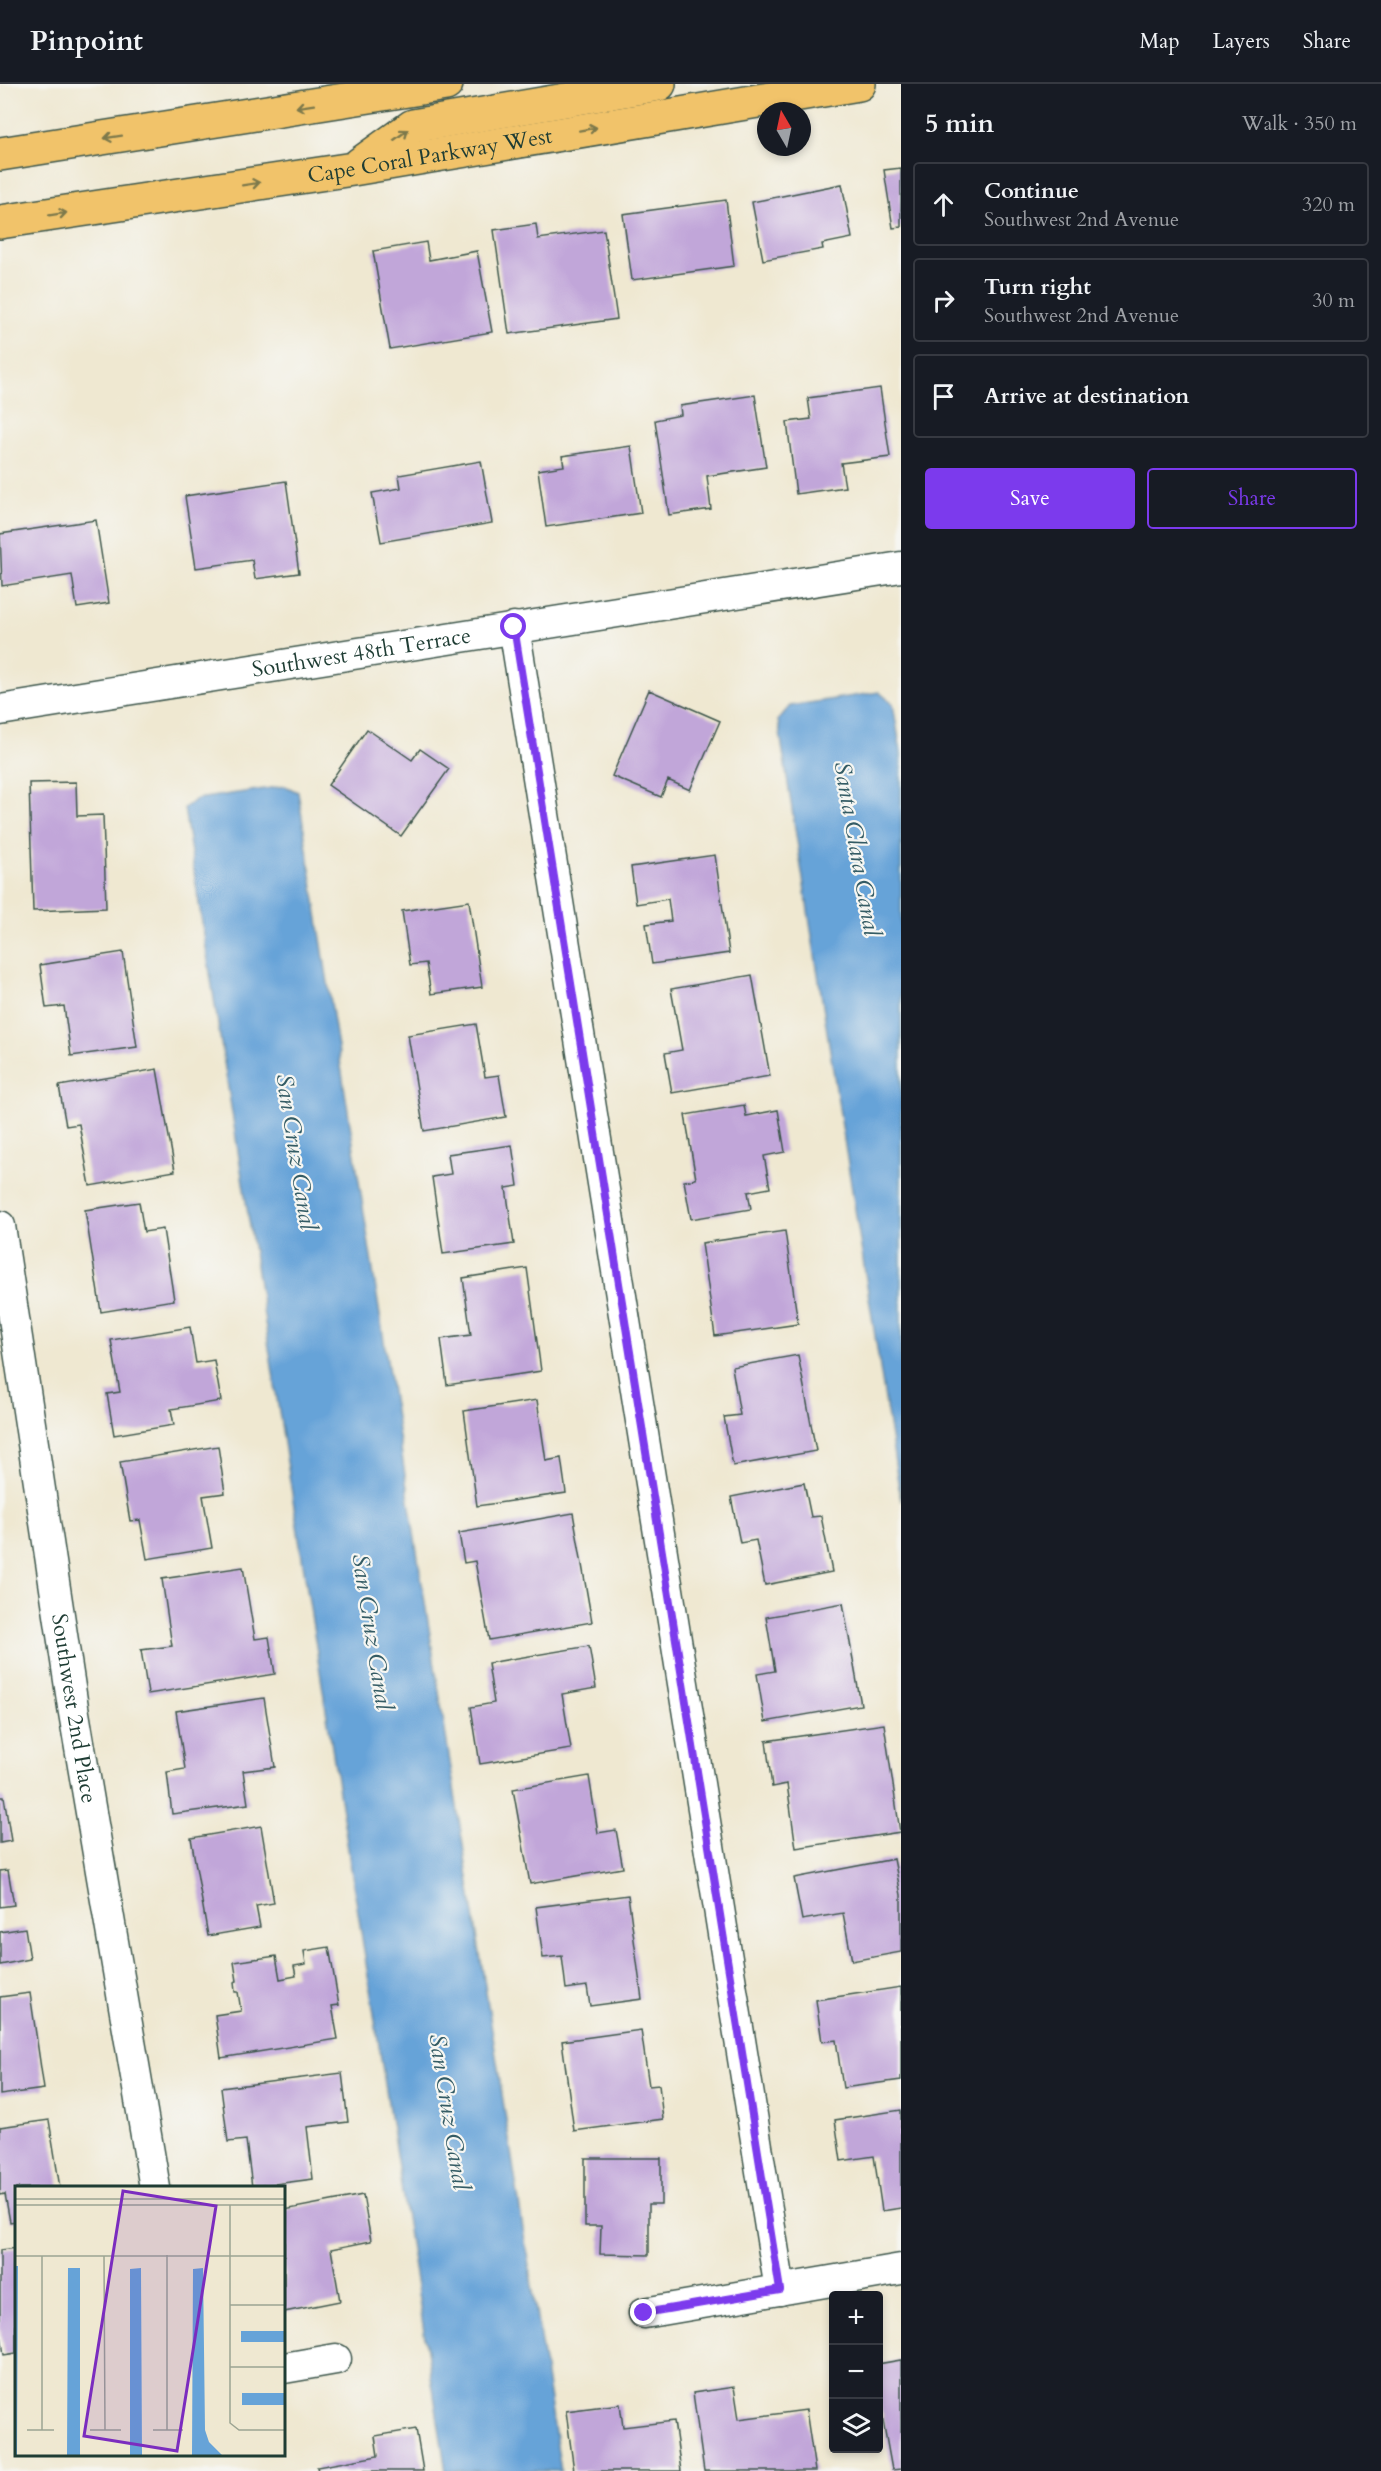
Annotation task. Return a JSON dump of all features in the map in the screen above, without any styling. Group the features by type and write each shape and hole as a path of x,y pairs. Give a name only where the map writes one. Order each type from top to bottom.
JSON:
{"main road":[{"path":"0,154 446,84"},
{"path":"354,169 413,126 659,84"},
{"name":"Cape Coral Parkway West","path":"0,222 354,169 859,84"}],"street":[{"name":"Southwest 48th Terrace","path":"0,710 901,567"},
{"path":"514,627 780,2290"},
{"name":"Southwest 2nd Place","path":"0,1226 74,1707 155,2186"},
{"path":"644,2313 901,2269"},
{"path":"285,2368 336,2359"}],"water":[{"name":"Santa Clara Canal","path":"879,692 893,704 901,753 901,1501 778,720 790,706"},
{"name":"San Cruz Canal","path":"285,786 298,792 561,2471 446,2471 184,808 197,799"}],"building":[{"path":"901,168 901,227 893,228 884,170"},
{"path":"842,184 852,238 822,244 823,249 763,260 752,202"},
{"path":"726,200 734,266 632,280 623,214"},
{"path":"536,224 538,239 604,230 617,319 509,334 494,230"},
{"path":"426,242 429,260 477,251 492,332 390,349 373,251"},
{"path":"880,388 890,457 841,463 845,487 796,494 787,422 811,419 808,398"},
{"path":"755,395 766,467 707,476 711,509 669,515 655,420 681,415 680,406"},
{"path":"631,446 641,513 546,527 538,470 564,466 562,456"},
{"path":"481,461 492,523 381,542 372,493 401,488 399,475"},
{"path":"286,481 299,573 255,579 252,560 196,568 185,496"},
{"path":"96,520 109,603 77,608 72,575 2,586 0,534"},
{"path":"649,690 720,721 690,790 668,780 661,797 612,776"},
{"path":"367,729 412,760 420,749 449,769 401,836 328,785"},
{"path":"76,782 77,816 103,815 106,908 33,911 29,783"},
{"path":"715,855 729,953 652,964 646,924 671,921 668,899 636,904 631,867"},
{"path":"469,901 482,987 431,994 426,963 410,965 402,911"},
{"path":"123,952 137,1047 71,1056 64,1006 46,1008 40,965"},
{"path":"752,975 770,1076 672,1093 665,1053 682,1050 671,989"},
{"path":"476,1024 485,1077 499,1075 506,1117 424,1131 408,1035"},
{"path":"157,1069 175,1171 90,1186 79,1124 66,1126 59,1086"},
{"path":"744,1105 746,1116 778,1110 785,1152 764,1156 770,1188 748,1192 751,1209 691,1219 684,1181 696,1179 685,1115"},
{"path":"512,1145 518,1186 506,1188 514,1244 443,1254 432,1177 451,1174 448,1154"},
{"path":"139,1202 144,1232 163,1229 174,1300 101,1312 85,1210"},
{"path":"785,1231 798,1324 715,1336 702,1243"},
{"path":"527,1268 541,1371 447,1385 441,1339 471,1335 463,1278"},
{"path":"190,1327 196,1363 214,1360 221,1401 171,1409 174,1425 114,1435 107,1394 120,1392 111,1340"},
{"path":"798,1355 816,1451 733,1466 724,1417 740,1415 732,1367"},
{"path":"537,1400 546,1461 561,1458 566,1493 477,1506 464,1411"},
{"path":"218,1446 225,1493 203,1496 212,1548 147,1559 140,1520 130,1521 120,1462"},
{"path":"804,1483 811,1517 821,1516 832,1572 765,1585 756,1540 740,1543 731,1497"},
{"path":"573,1513 592,1622 489,1640 475,1561 464,1563 459,1533"},
{"path":"243,1567 255,1639 269,1637 275,1674 148,1694 141,1650 172,1646 162,1579"},
{"path":"843,1603 861,1705 765,1722 757,1674 775,1671 766,1617"},
{"path":"589,1646 596,1688 562,1694 571,1749 480,1764 471,1707 494,1703 488,1663"},
{"path":"264,1698 275,1767 243,1771 248,1804 172,1814 167,1772 185,1769 176,1711"},
{"path":"884,1724 900,1832 796,1848 787,1784 772,1787 766,1741"},
{"path":"589,1776 598,1833 616,1830 623,1868 530,1884 513,1789"},
{"path":"0,1797 4,1797 11,1841 0,1843"},
{"path":"261,1826 274,1903 256,1906 260,1927 208,1936 191,1838"},
{"path":"894,1859 901,1895 901,1952 852,1961 843,1913 802,1920 794,1878"},
{"path":"8,1870 14,1905 0,1907 0,1871"},
{"path":"628,1895 642,1999 590,2006 587,1986 566,1989 562,1956 543,1958 536,1907"},
{"path":"25,1928 30,1959 0,1965 0,1932"},
{"path":"329,1947 339,2005 332,2006 338,2039 221,2058 215,2015 241,2011 238,1992 235,1992 234,1982 237,1981 234,1962 276,1956 280,1979 296,1976 294,1966 306,1964 304,1951"},
{"path":"901,1987 901,2080 843,2088 836,2040 822,2042 816,2000"},
{"path":"30,1993 44,2089 0,2095 0,1997"},
{"path":"641,2030 649,2086 659,2085 663,2119 574,2131 562,2041"},
{"path":"342,2073 348,2122 307,2127 313,2179 252,2186 246,2140 228,2142 221,2088"},
{"path":"901,2110 901,2208 882,2211 874,2156 841,2161 835,2120"},
{"path":"49,2120 60,2186 15,2186 15,2221 10,2222 5,2194 0,2195 0,2127"},
{"path":"585,2158 661,2158 661,2204 649,2204 649,2255 600,2254 601,2226 585,2226"},
{"path":"363,2195 371,2241 331,2249 340,2301 285,2312 285,2210"},
{"path":"15,2248 15,2353 4,2355 0,2328 0,2250"},
{"path":"901,2360 901,2469 892,2470 883,2420 883,2363"},
{"path":"734,2387 739,2419 806,2410 815,2471 704,2471 693,2393"},
{"path":"620,2404 623,2427 674,2421 681,2471 574,2471 566,2411"},
{"path":"416,2429 423,2471 318,2471 317,2467 378,2456 375,2436"}],"route":[{"path":"514,627 780,2290 644,2313"}]}
